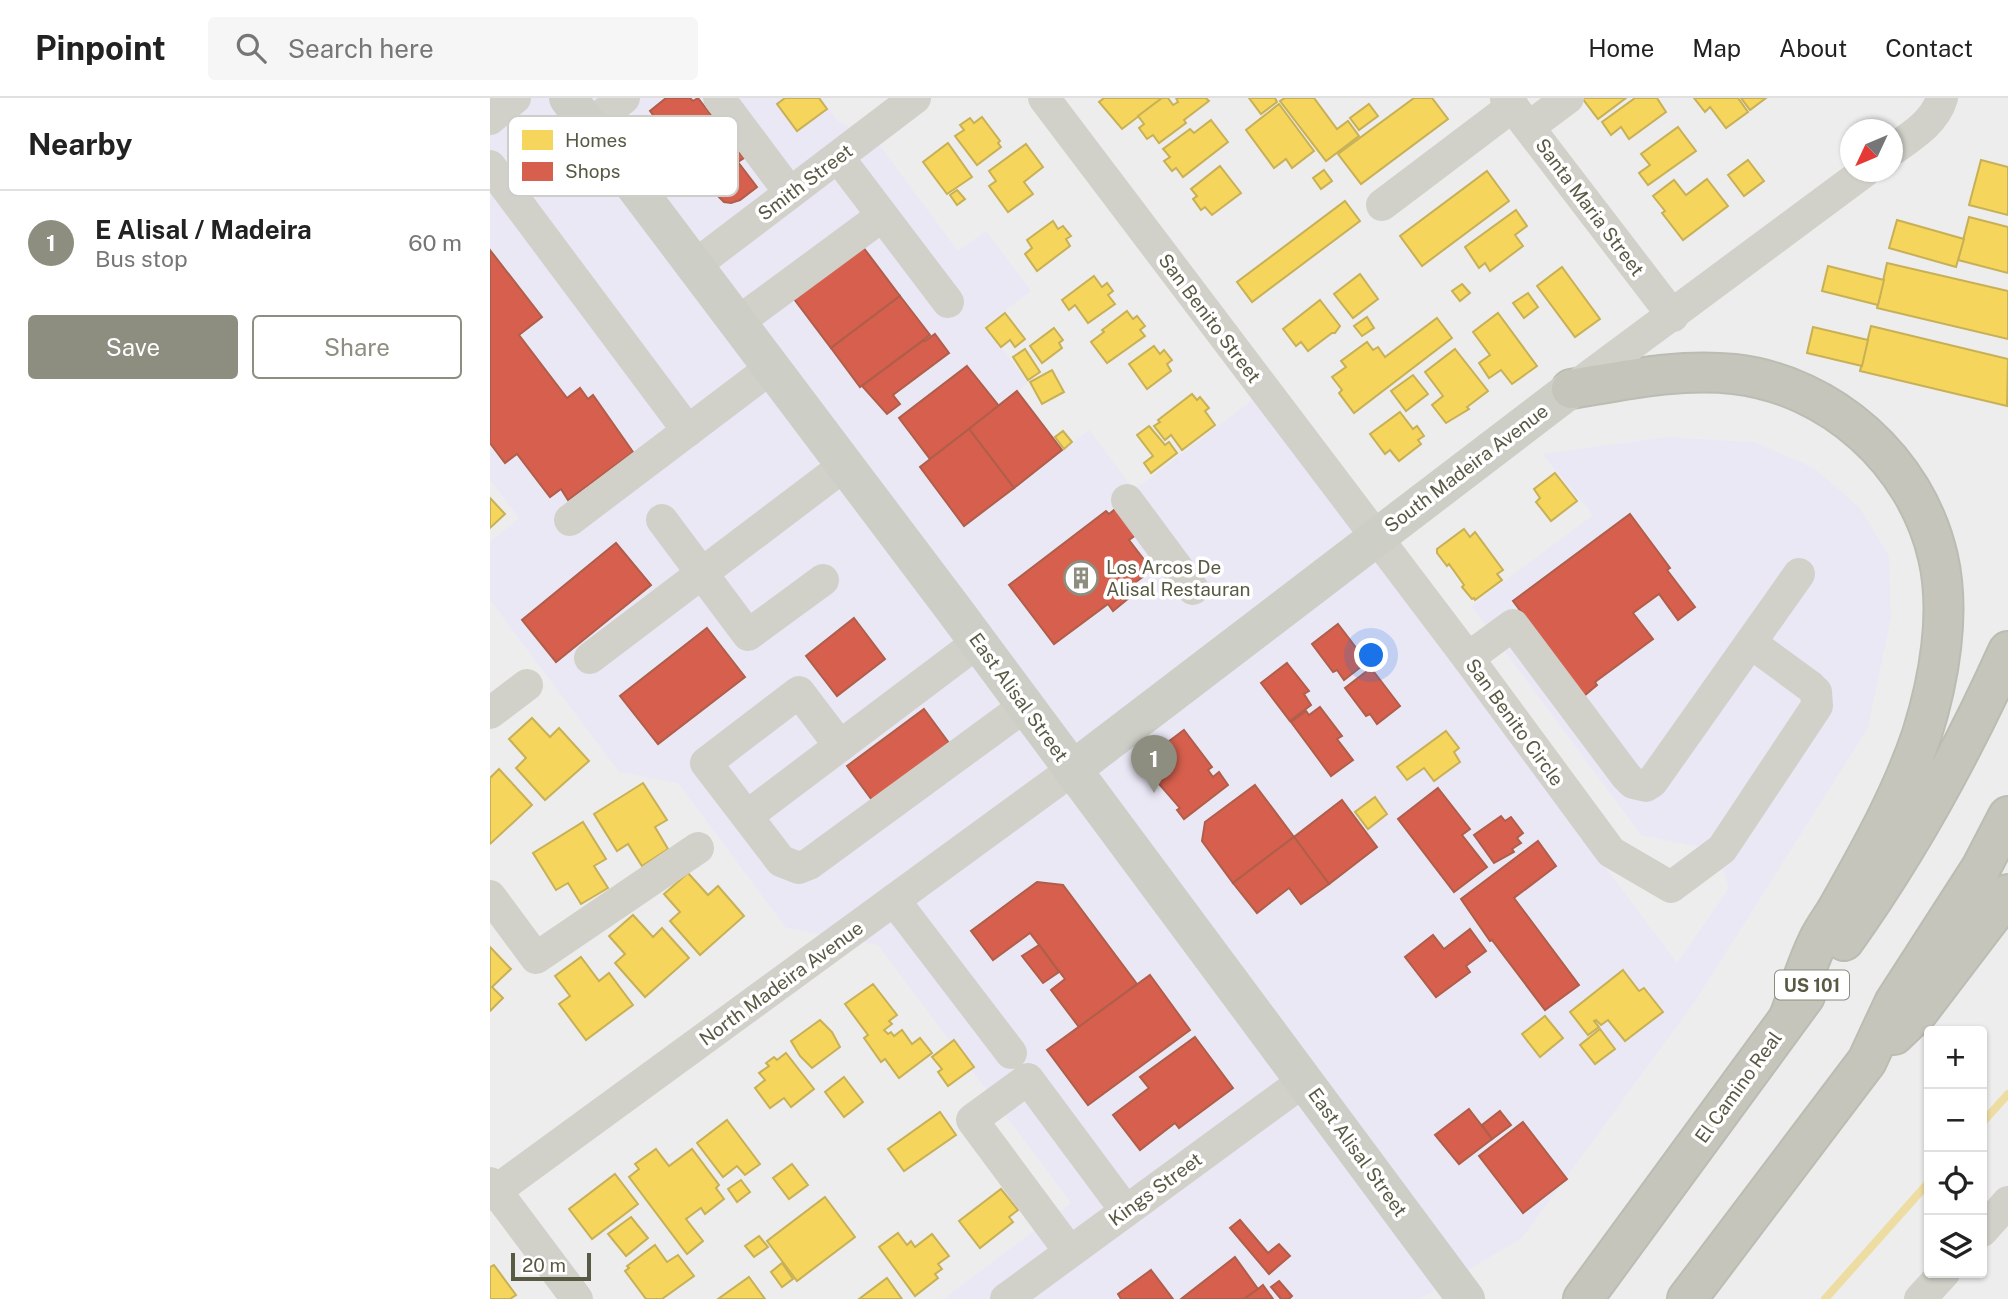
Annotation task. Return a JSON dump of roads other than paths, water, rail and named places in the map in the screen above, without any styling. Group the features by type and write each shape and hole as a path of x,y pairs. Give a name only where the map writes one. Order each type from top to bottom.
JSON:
{"highway":[{"path":"1571,389 1657,374 1699,372 1735,374 1796,390 1845,418 1884,452 1912,491 1932,534 1938,557 1943,609 1937,670 1922,734 1906,776 1872,845 1820,937 1789,1017"},
{"name":"El Camino Real","path":"1583,1299 1879,892 1968,737 2008,651"},
{"path":"1867,1061 1894,1003 1981,868 2008,816"},
{"path":"1687,1299 1867,1061 1919,1011 2008,894"}],"main road":[{"name":"East Alisal Street","path":"642,196 978,642 1465,1298"},
{"name":"South Madeira Avenue","path":"1072,770 1571,389"}],"street":[{"path":"490,119 515,98"},
{"path":"579,111 624,98"},
{"path":"719,98 732,116"},
{"name":"Smith Street","path":"694,266 915,98"},
{"name":"San Benito Street","path":"1044,98 1375,537"},
{"path":"1382,205 1516,110 1568,98"},
{"path":"1903,141 1929,120 1938,109 1942,98"},
{"name":"Santa Maria Street","path":"1516,110 1673,316"},
{"path":"738,123 790,193"},
{"path":"838,157 948,302"},
{"path":"490,166 508,190"},
{"name":"South Madeira Avenue","path":"1571,389 1851,182"},
{"path":"512,196 688,431"},
{"path":"738,322 882,216"},
{"path":"570,520 772,367"},
{"path":"590,658 845,465"},
{"path":"1127,500 1193,589"},
{"path":"662,520 748,635 823,580"},
{"name":"San Benito Circle","path":"1375,537 1611,852 1671,887 1722,849 1817,706 1816,692 1811,687 1751,643"},
{"path":"1468,659 1513,625 1626,776 1633,783 1646,786 1652,782 1799,574"},
{"path":"747,816 978,642"},
{"path":"490,713 527,685"},
{"path":"841,746 799,692 706,763 781,861 799,868 809,864 1025,706"},
{"name":"North Madeira Avenue","path":"492,1190 1072,770"},
{"path":"490,896 536,958 698,848"},
{"path":"894,900 1011,1053"},
{"path":"1070,1252 972,1120 1028,1079 1126,1211"},
{"name":"Kings Street","path":"1006,1299 1305,1080"},
{"path":"492,1190 577,1299"},
{"path":"1987,1225 2008,1202"}],"waterway":[{"path":"1987,1117 2008,1094"},
{"path":"1825,1299 1924,1188"}],"place":[{"name":"Los Arcos De Alisal Restauran","path":"1081,578"},
{"name":"E Alisal / Madeira","path":"1154,793"}]}
